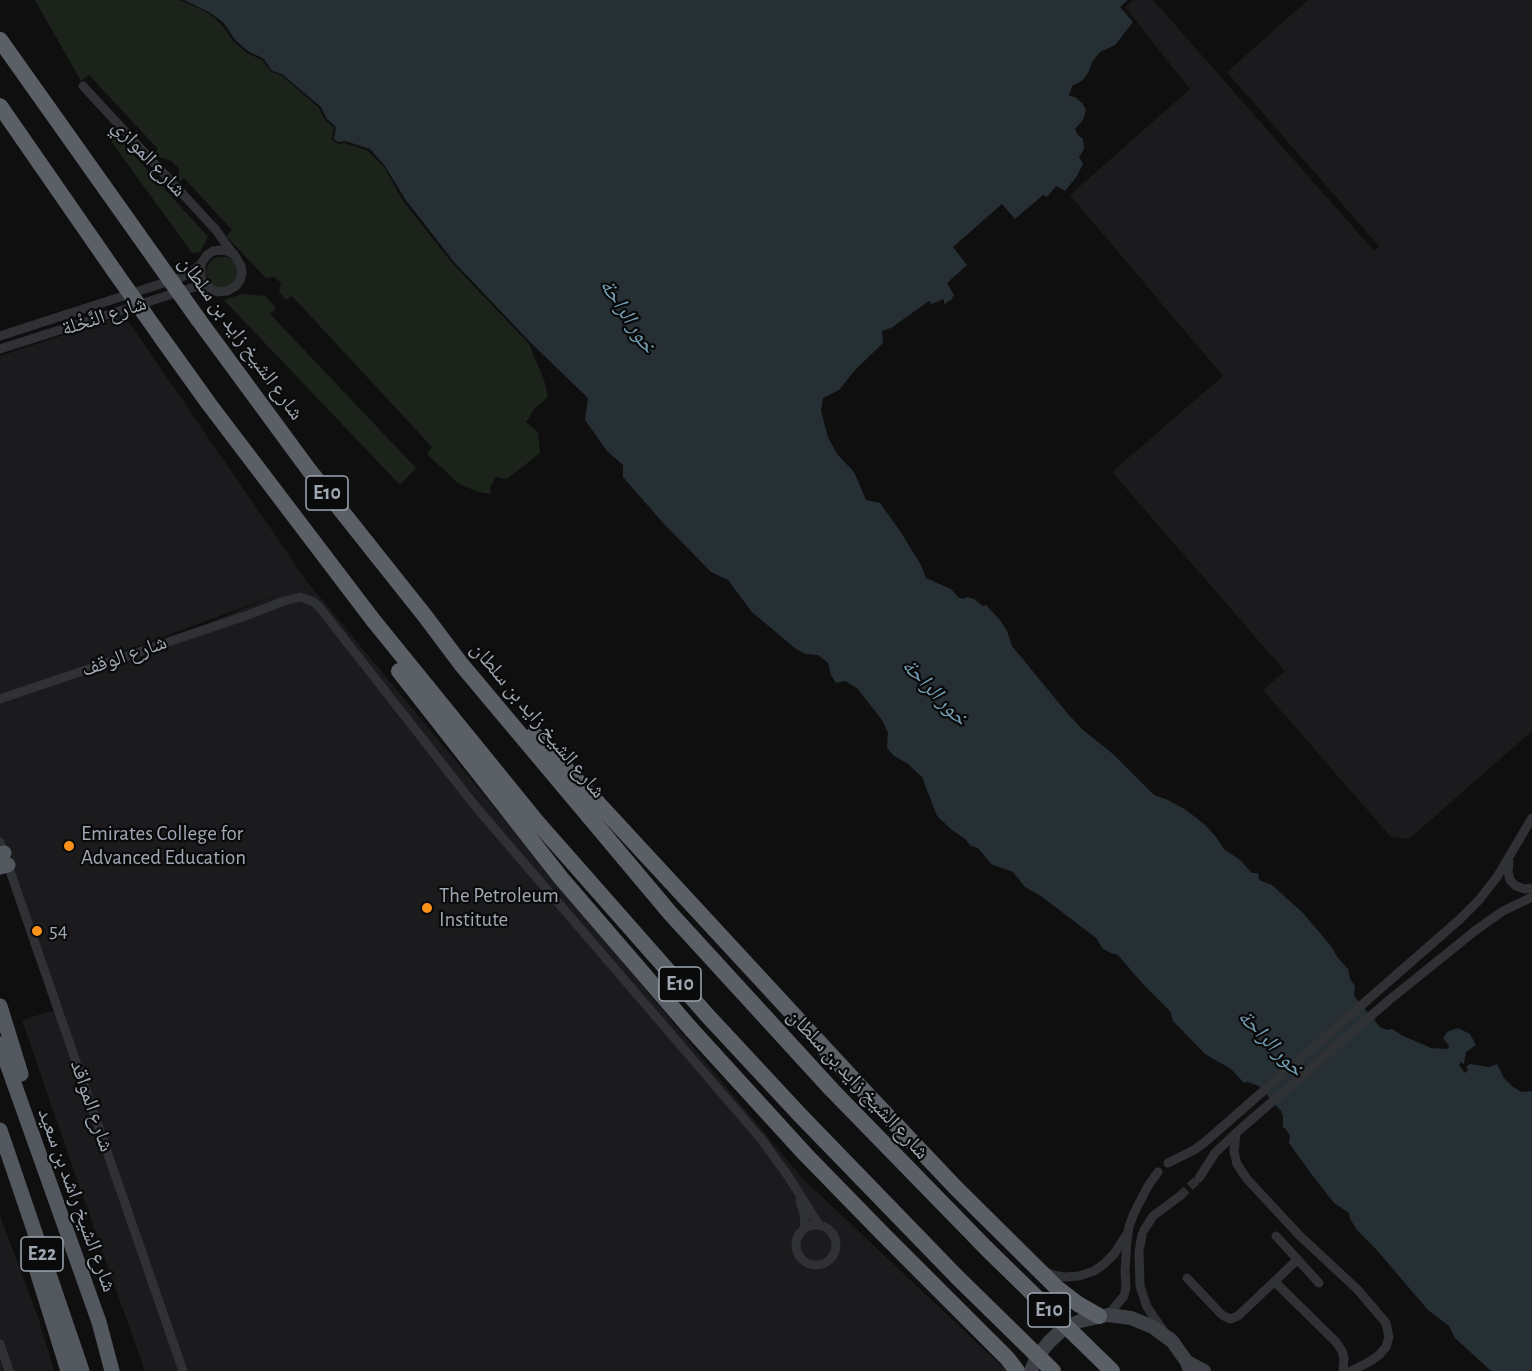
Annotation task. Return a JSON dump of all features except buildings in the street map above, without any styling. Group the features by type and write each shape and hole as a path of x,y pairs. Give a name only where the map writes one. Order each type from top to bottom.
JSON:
{"highway":[{"name":"شارع الشيخ زايد بن سلطان","path":"0,40 198,319 309,470 461,664 670,913 832,1090 987,1250 1112,1371"},
{"name":"E10","path":"0,106 209,404 373,620 537,822 707,1015 800,1115 958,1278 1053,1371"},
{"path":"425,616 956,1188 1064,1294 1103,1315"},
{"path":"373,620 378,636 396,666 561,878 656,989 798,1146 1007,1358 1017,1371"},
{"path":"0,1006 32,1112 40,1159"},
{"name":"شارع الشيخ راشد بن سعيد","path":"0,1044 99,1322 112,1371"},
{"path":"1,1133 10,1185 68,1371"},
{"name":"E22","path":"1,1133 82,1371"},
{"path":"99,1322 122,1371"}],"main road":[{"path":"1031,1371 1037,1357 1063,1329 1080,1321 1103,1315 1131,1318 1153,1326 1172,1341 1188,1367 1204,1371"}],"street":[{"name":"شارع الموازي","path":"83,86 216,230 234,254"},
{"path":"207,255 220,250 234,254 242,273 236,286 227,291 217,292 208,288 201,277 201,264 207,255 212,248 216,230"},
{"name":"شارع النَّخْلة","path":"0,336 182,277 201,264"},
{"name":"شارع النَّخْلة","path":"0,349 188,288 208,288"},
{"name":"شارع الوقف","path":"0,699 284,601 320,608 476,807 762,1140 797,1190"},
{"path":"1168,1163 1205,1142 1466,914 1497,877 1532,819"},
{"name":"شارع المواقد","path":"2,856 183,1371"},
{"path":"1510,856 1508,872 1510,880 1516,886 1525,889 1532,888"},
{"path":"1199,1178 1215,1153 1236,1133 1388,1001 1476,930 1503,911 1532,897"},
{"path":"1236,1133 1234,1152 1237,1164 1247,1179 1299,1235 1358,1290 1386,1323 1389,1338 1386,1347 1370,1362 1352,1371"},
{"path":"1103,1315 1124,1296 1128,1232 1140,1199 1158,1172"},
{"path":"797,1190 819,1225"},
{"path":"797,1190 804,1214 805,1228"},
{"path":"1172,1341 1146,1307 1139,1269 1139,1251 1143,1232 1153,1216 1180,1196"},
{"path":"813,1224 829,1229 836,1244 831,1258 819,1264 805,1262 797,1252 797,1238 805,1228 813,1224"},
{"path":"1023,1255 1053,1275 1079,1276 1094,1271 1104,1264 1114,1254 1128,1232"},
{"path":"1276,1236 1319,1283"},
{"path":"1187,1278 1222,1315 1230,1319 1238,1316 1297,1260"},
{"path":"1275,1282 1336,1341 1344,1358 1343,1371"},
{"path":"0,1344 9,1371"}],"shaded area":[{"path":"35,0 179,0 194,6 208,13 221,24 234,42 247,53 262,60 271,72 281,75 319,108 325,120 334,128 332,139 338,144 345,143 368,151 384,167 403,201 452,263 529,344 544,380 548,397 535,408 526,422 538,432 540,453 507,479 496,477 490,494 478,492 458,483 427,454 432,447 292,296 286,300 279,292 281,283 275,277 266,278 226,236 232,230 184,178 179,182 179,169 171,161 153,155 158,149 89,75 81,81"},
{"path":"1133,0 1153,0 1374,251 1379,246 1227,72 1308,0 1532,0 1532,731 1409,839 1391,837 1263,690 1285,671 1112,472 1223,376 1070,195 1190,89 1125,7"},
{"path":"117,136 208,237 200,252 192,253 111,141"},
{"path":"227,257 237,264 239,276 236,284 220,290 210,284 206,273 210,262"},
{"path":"242,294 265,296 276,308 270,314 416,468 400,485 224,300"},
{"path":"124,315 308,583 802,1178 1007,1371 145,1371 22,1020 58,1009 0,842 0,699 146,649 279,594 0,697 0,356"},
{"path":"0,1216 38,1317 54,1371 0,1371"}],"water":[{"name":"خور الراحة","path":"184,0 1128,0 1120,7 1133,22 1115,45 1100,52 1083,80 1072,86 1069,96 1075,97 1086,110 1083,120 1075,129 1083,139 1084,149 1079,157 1083,164 1077,176 1065,191 1056,186 1047,197 1043,195 1015,219 1002,204 953,247 967,265 947,283 954,295 951,300 944,304 944,299 932,304 929,301 891,328 882,331 883,343 855,370 839,390 823,398 821,411 828,437 837,454 854,472 866,500 880,503 900,531 921,565 926,578 951,589 958,597 974,599 983,606 986,605 1007,631 1012,646 1083,730 1113,754 1154,795 1186,810 1204,824 1224,849 1240,860 1252,873 1258,873 1259,880 1272,885 1303,913 1348,969 1350,979 1355,986 1354,996 1381,1028 1392,1029 1431,1048 1448,1049 1449,1046 1443,1038 1447,1032 1458,1028 1470,1034 1476,1045 1466,1052 1464,1064 1461,1062 1459,1065 1465,1073 1468,1070 1466,1067 1470,1064 1489,1067 1497,1064 1504,1078 1512,1086 1521,1092 1532,1091 1532,1371 1491,1371 1455,1338 1449,1326 1428,1310 1357,1230 1349,1213 1334,1203 1313,1176 1289,1143 1290,1136 1283,1128 1281,1111 1259,1086 1244,1083 1231,1069 1205,1054 1173,1021 1170,1011 1118,955 1103,949 1096,938 1041,896 1025,887 1013,872 991,864 978,848 971,846 937,816 922,777 887,748 888,733 882,720 857,688 845,681 836,683 828,663 818,655 806,654 796,649 752,612 728,580 711,572 664,524 623,477 623,465 607,451 585,420 588,398 531,343 454,262 405,199 385,166 370,149 345,141 338,142 334,139 336,127 327,119 321,107 282,74 272,71 264,59 248,51 236,41 223,22 209,12"}],"tunnel":[{"path":"1180,1196 1199,1178"}],"place":[{"name":"Emirates College for Advanced Education","path":"69,846"},
{"name":"The Petroleum Institute","path":"427,908"},
{"name":"54","path":"37,931"}]}
